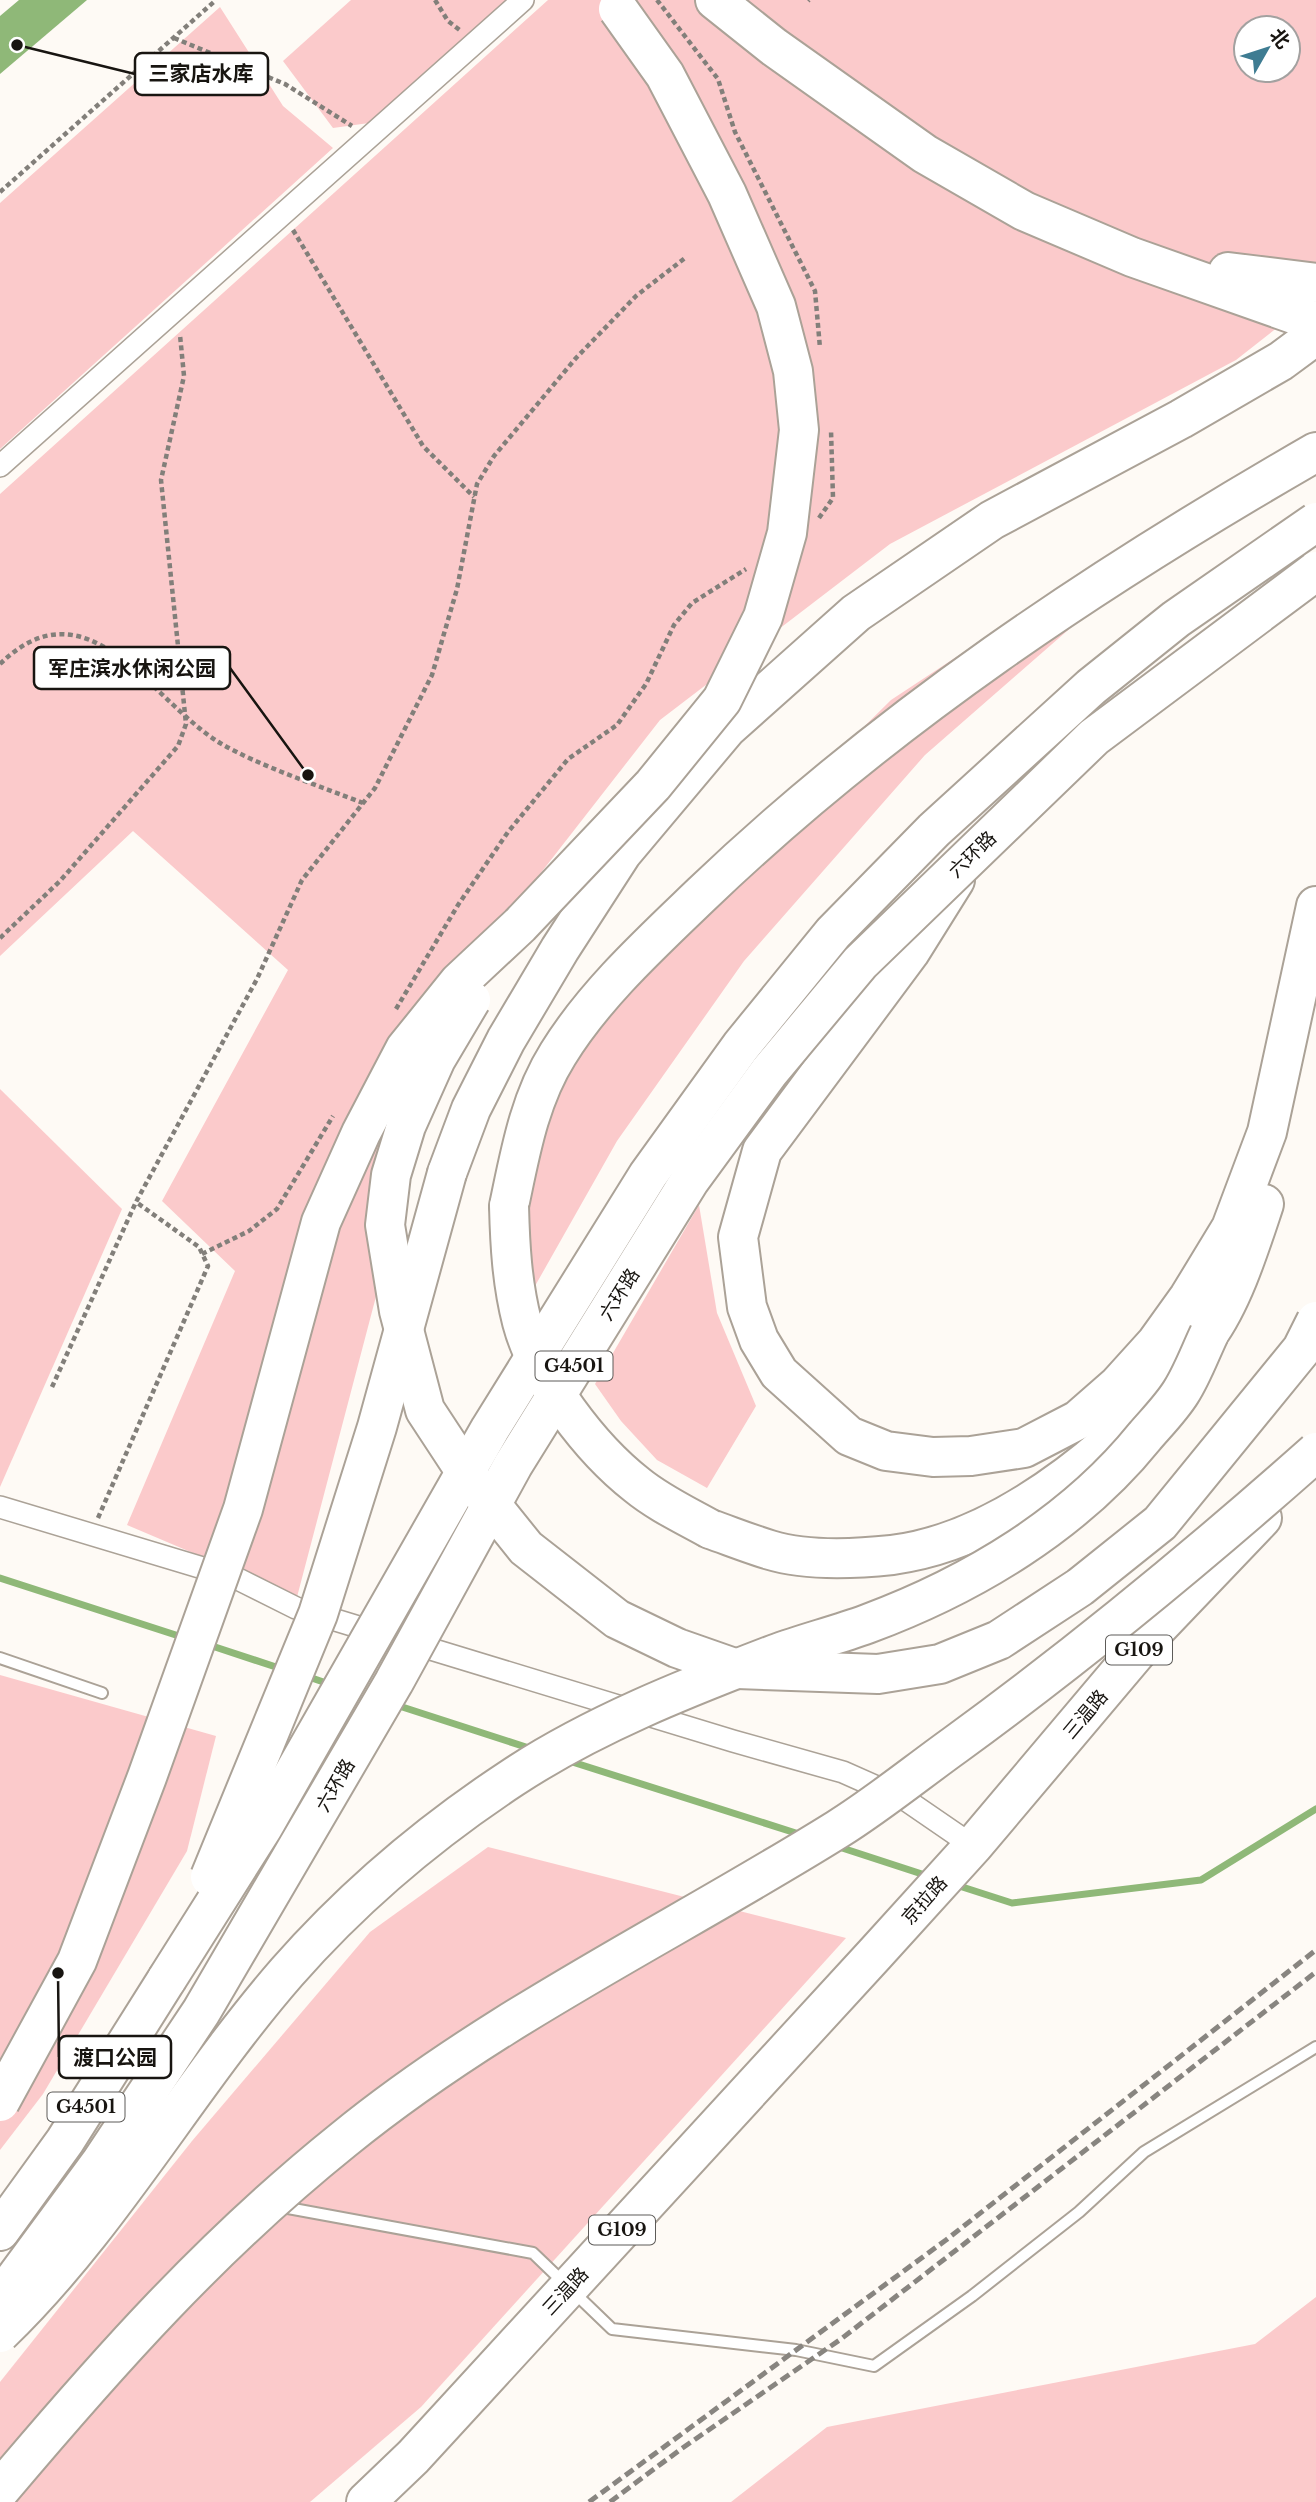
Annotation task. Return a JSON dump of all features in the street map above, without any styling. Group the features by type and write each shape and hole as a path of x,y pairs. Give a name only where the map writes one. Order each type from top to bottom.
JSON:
{"highway":[{"path":"715,0 774,47 925,154 1024,211 1132,257 1316,322"},
{"path":"0,2102 77,1961 147,1777 243,1509 321,1222 361,1133 405,1049 459,982 520,925 653,785 722,700 762,617 783,545 799,430 793,371 776,306 727,194 665,75 614,4"},
{"path":"1132,257 1316,283"},
{"path":"167,1979 318,1614 377,1427 447,1173 483,1086 560,949 622,853 727,728 856,613 992,520 1181,419 1280,361 1316,335"},
{"path":"1209,1334 1146,1408 1106,1446 1062,1480 1010,1512 951,1539 893,1555 835,1557 773,1551 710,1529 673,1509 636,1485 589,1437 546,1379 522,1324 511,1265 509,1206 522,1146 540,1085 576,1027 661,933 756,842 971,670 1101,581 1316,452"},
{"name":"六环路","path":"0,2231 65,2141 263,1828 490,1429 648,1175 741,1046 833,933 934,830 1090,687 1176,619 1316,522"},
{"name":"六环路","path":"0,2299 101,2162 201,2012 394,1682 513,1465 690,1180 769,1072 860,963 1094,737 1316,570"},
{"path":"969,857 910,952 762,1151 738,1237 747,1307 759,1340 779,1373 849,1436 886,1451 971,1457 1024,1448 1078,1420 1118,1385 1156,1343 1243,1229 1286,1136 1316,993"},
{"path":"0,2333 70,2254 287,1972 357,1900 439,1829 516,1775 613,1722 778,1653 867,1624 930,1598 1004,1559 1079,1503 1128,1458 1181,1392 1240,1272 1243,1229 1316,906"},
{"path":"520,925 454,1024 436,1059 406,1126 391,1175 385,1226 400,1311 425,1410 469,1476 526,1548 617,1619 677,1648 737,1669 878,1674 940,1664 999,1640 1080,1587 1160,1523 1302,1349 1316,1321"},
{"path":"0,2490 153,2313 247,2220 346,2137 447,2062 842,1827 1050,1676 1193,1559 1316,1452"},
{"name":"三温路","path":"973,1846 1166,1619 1316,1463"},
{"name":"京拉路","path":"875,1954 973,1846"},
{"name":"三温路","path":"366,2502 413,2457 875,1954"}],"street":[{"path":"0,466 523,0"},
{"path":"0,1507 236,1578 296,1608 843,1772 905,1800 973,1846"}],"lane":[{"path":"0,1658 102,1693"},
{"path":"288,2208 533,2253 612,2329 796,2350 874,2365 972,2296 1079,2212 1144,2152 1316,2047"}],"path":[{"path":"0,192 216,0"},
{"path":"435,0 448,20 475,43"},
{"path":"657,0 718,79 735,132 815,291 821,359"},
{"path":"174,38 285,83 369,138"},
{"path":"284,215 423,446 474,497"},
{"path":"52,1387 136,1202 257,979 302,880 375,788 432,676 457,589 474,497 494,456 576,358 636,296 685,258"},
{"path":"0,938 60,881 178,746 186,724 161,480 184,376 177,309"},
{"path":"813,527 833,498 831,425"},
{"path":"394,1013 458,905 508,832 568,759 617,725 646,684 674,625 692,603 747,568"},
{"path":"0,664 18,646 46,633 77,637 122,656 185,715 220,743 363,803"},
{"path":"202,1254 249,1231 277,1209 337,1109"},
{"path":"91,1535 116,1471 208,1266 199,1247 136,1202"}],"shaded area":[{"path":"19,0 87,0 0,74 0,16"},
{"path":"351,0 509,0 369,123 333,128 283,61"},
{"path":"548,0 1316,0 1316,297 1236,360 890,544 660,720 490,938 399,1209 297,1597 127,1525 235,1271 162,1201 288,970 133,831 0,956 0,494"},
{"path":"220,7 283,106 333,148 0,449 0,203"},
{"path":"1156,525 1169,542 925,755 744,961 617,1141 535,1286 522,1268 540,1069 588,1000 891,700"},
{"path":"0,1089 122,1209 0,1487"},
{"path":"699,1205 717,1313 756,1406 707,1488 657,1460 621,1421 595,1384"},
{"path":"0,1675 216,1736 187,1851 43,2094 0,2150"},
{"path":"488,1847 846,1938 421,2407 310,2502 0,2502 0,2382 192,2141 370,1932"},
{"path":"1316,2297 1316,2502 731,2502 827,2427 1255,2344"}],"waterway":[{"path":"0,1578 185,1638"},
{"path":"206,1644 282,1669"},
{"path":"306,1676 332,1685"},
{"path":"393,1704 532,1749"},
{"path":"566,1760 802,1835"},
{"path":"953,1884 1012,1903 1201,1880 1316,1809"},
{"path":"836,1846 928,1876"}],"railway":[{"path":"589,2502 946,2240 1316,1950"},
{"path":"610,2502 681,2449 841,2339 1316,1972"}],"place":[{"name":"三家店水库","path":"17,45"},
{"name":"军庄滨水休闲公园","path":"308,775"},
{"name":"渡口公园","path":"58,1973"}]}
